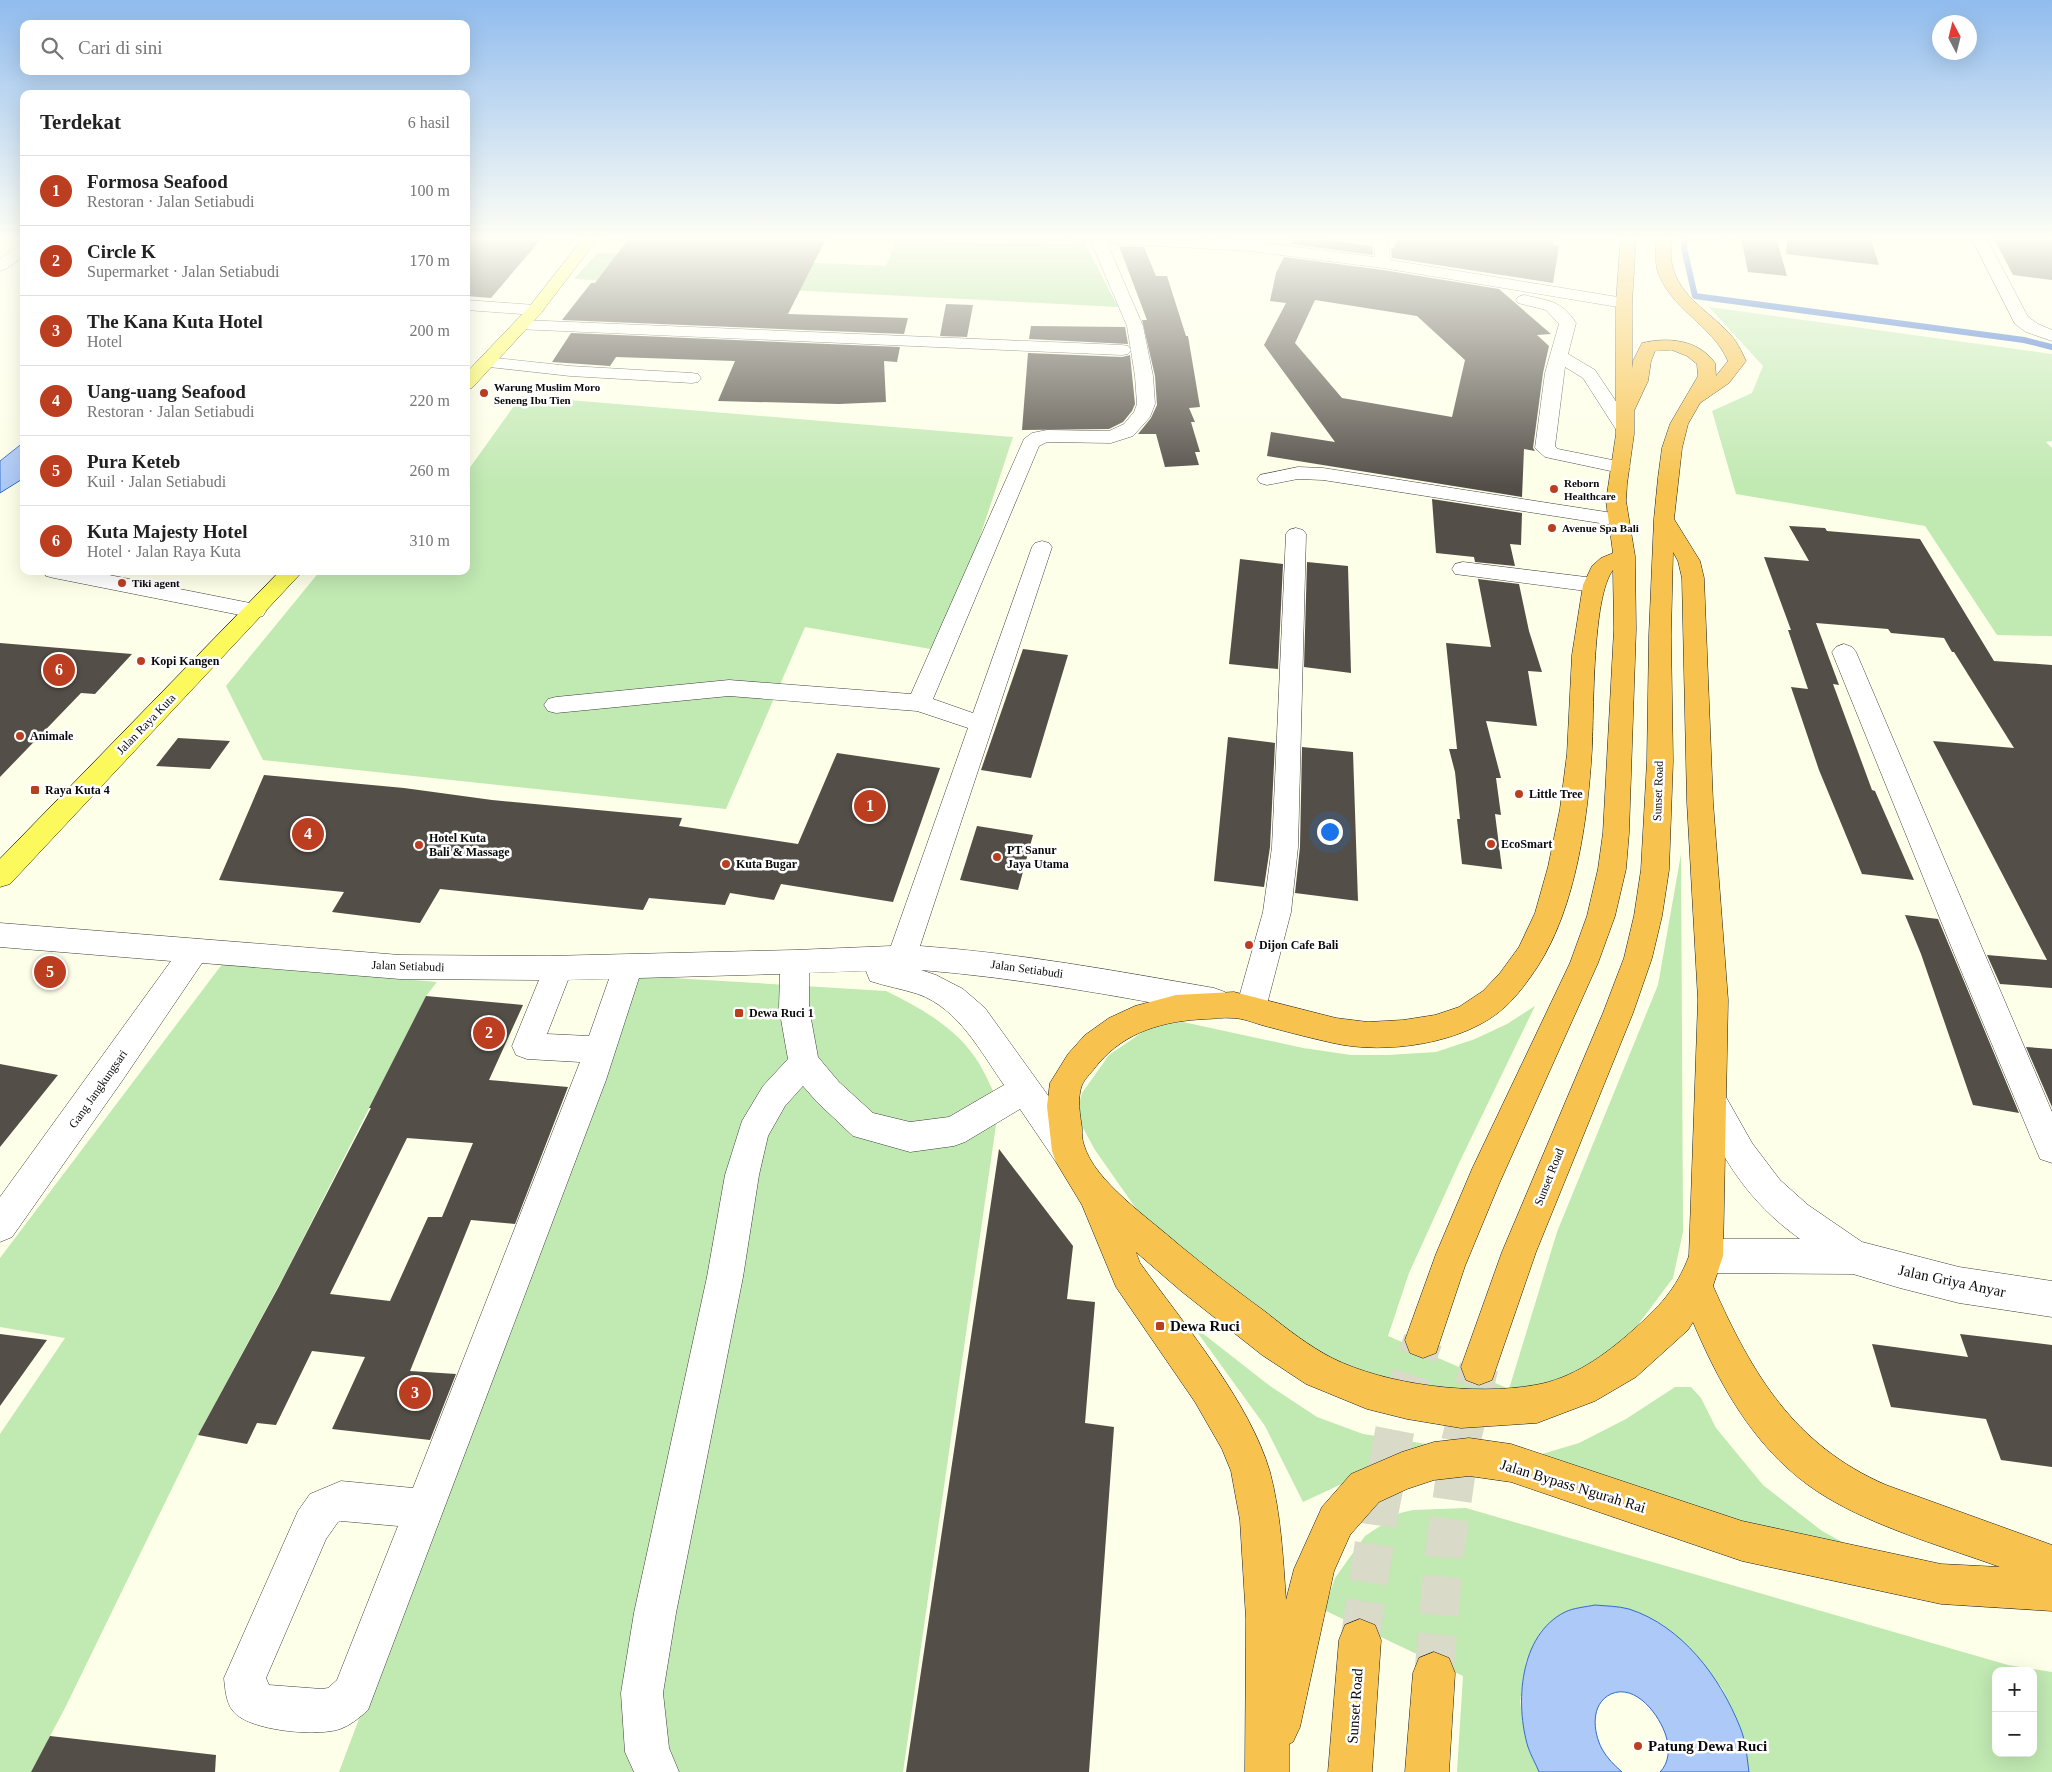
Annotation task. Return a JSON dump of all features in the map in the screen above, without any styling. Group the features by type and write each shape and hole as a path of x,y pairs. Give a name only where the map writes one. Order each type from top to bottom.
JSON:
{"highway":[{"path":"1423,1340 1448,1266 1480,1189 1584,963 1601,916 1612,869 1616,833 1625,630 1624,556 1617,484 1624,419 1624,320"},
{"name":"Sunset Road","path":"1479,1367 1519,1252 1622,1003 1638,958 1648,916 1655,870 1659,781 1660,635 1664,519 1672,448 1679,424 1689,404 1723,379 1737,361 1734,350 1725,338 1704,320"},
{"path":"1624,419 1639,381 1645,352 1648,347 1654,345 1673,344 1685,347 1696,353 1706,363 1707,376 1689,404"},
{"path":"1664,519 1689,561 1693,578 1700,802 1712,952 1713,1000 1710,1044 1711,1100 1700,1271 1719,1341 1760,1409 1789,1444 1821,1471 1879,1503 2052,1565"},
{"path":"1267,1772 1267,1619 1260,1520 1250,1471 1237,1438 1208,1389 1128,1275 1095,1195 1068,1151 1063,1106 1066,1083 1096,1044 1120,1027 1146,1015 1176,1008 1243,1006 1336,1031 1368,1035 1403,1033 1435,1028 1469,1016 1493,1000 1510,982 1530,954 1549,913 1562,867 1573,809 1578,763 1584,655 1594,585 1600,571 1609,563 1624,556"},
{"path":"1095,1195 1193,1279 1275,1342 1319,1371 1367,1390 1406,1400 1461,1408 1537,1404 1582,1388 1623,1364 1675,1317 1700,1271"},
{"name":"Jalan Bypass Ngurah Rai","path":"1267,1772 1314,1569 1336,1521 1365,1488 1402,1471 1434,1461 1469,1457 1510,1463 1742,1541 1941,1584 2052,1590"},
{"name":"Sunset Road","path":"1350,1772 1360,1640"},
{"path":"1427,1772 1434,1673"}],"main road":[{"path":"470,380 527,320"},
{"name":"Jalan Raya Kuta","path":"0,876 288,575"}],"street":[{"path":"919,703 1031,443 1047,436 1111,437 1131,428 1143,414 1146,404 1144,376 1132,320"},
{"path":"1565,320 1568,323 1554,373 1545,448 1552,453 1620,467"},
{"path":"2021,320 2032,328 2052,336"},
{"path":"522,325 1122,350"},
{"path":"1558,355 1589,374 1624,419"},
{"path":"486,362 570,371 692,378"},
{"path":"1267,479 1298,473 1323,474 1619,520"},
{"path":"1243,1006 1277,912 1285,846 1296,534"},
{"path":"899,966 1042,547"},
{"path":"1463,569 1594,585"},
{"path":"74,575 255,611"},
{"path":"1844,652 1999,1028 2052,1148"},
{"path":"556,705 729,688 919,703 981,724"},
{"name":"Jalan Setiabudi","path":"0,935 400,967 558,968 806,962 899,966 971,962 1057,973 1243,1006"},
{"name":"Gang Jangkungsari","path":"0,1225 194,952"},
{"path":"806,962 794,1008 804,1063 828,1092 864,1126 910,1137 954,1131 1024,1089"},
{"path":"424,1509 341,1501 324,1508 312,1524 245,1678 248,1696 262,1706 322,1711 338,1708 353,1695 600,1050 628,966"},
{"name":"Jalan Setiabudi","path":"899,966 926,984 953,998 974,1018 1068,1151"},
{"path":"558,968 528,1046 600,1050"},
{"path":"657,1772 647,1752 642,1693 655,1613 725,1277 742,1175 752,1132 774,1096 804,1063"},
{"name":"Jalan Griya Anyar","path":"1711,1100 1741,1156 1758,1179 1779,1202 1853,1257 1900,1271 1959,1285 2052,1299"},
{"name":"Jalan Griya Anyar","path":"1700,1271 1853,1257"}],"green space":[{"path":"1721,320 1802,320 2052,354 2052,441 2046,442 2052,448 2052,636 1997,635 1925,526 1736,494 1712,411 1752,393 1763,366"},
{"path":"521,396 1013,437 942,651 805,627 726,809 263,760 226,686 317,575 470,575 470,467"},
{"path":"1681,854 1683,1232 1673,1278 1637,1326 1596,1362 1548,1386 1461,1395 1352,1373 1233,1294 1149,1227 1095,1150 1076,1115 1082,1093 1109,1055 1150,1027 1183,1022 1303,1048 1351,1055 1388,1055 1436,1052 1475,1039 1507,1024 1535,1006 1460,1161 1409,1273 1388,1336 1509,1389 1557,1232 1658,985"},
{"path":"223,963 437,982 426,996 286,1272 198,1435 65,1708 31,1772 0,1772 0,1434 65,1338 0,1327 0,1258"},
{"path":"639,976 886,991 926,1012 961,1041 980,1065 999,1104 903,1772 339,1772"},
{"path":"1192,1325 1270,1386 1317,1417 1363,1434 1439,1446 1361,1475 1303,1502 1265,1426"},
{"path":"1675,1387 1691,1387 1701,1398 1716,1428 1763,1485 1822,1531 1868,1556 1988,1608 1878,1581 1542,1454 1579,1443 1626,1419"},
{"path":"1466,1508 2008,1665 2021,1667 1992,1667 1992,1757 2037,1757 2037,1670 2052,1672 2052,1772 1749,1772 1741,1729 1722,1688 1663,1625 1628,1609 1595,1605 1565,1612 1541,1631 1526,1661 1520,1702 1528,1748 1539,1772 1457,1772 1463,1676 1324,1610 1335,1578 1365,1536 1400,1513 1413,1510"}],"water":[{"path":"20,445 20,480 0,493 0,461"},
{"path":"1595,1605 1625,1608 1648,1617 1666,1628 1697,1656 1710,1672 1732,1708 1744,1738 1749,1772 1660,1772 1667,1760 1668,1751 1663,1728 1646,1703 1629,1693 1620,1692 1611,1694 1599,1704 1595,1727 1602,1749 1622,1772 1539,1772 1528,1747 1522,1711 1524,1672 1530,1653 1538,1637 1550,1623 1565,1612"}],"building":[{"path":"562,320 908,320 904,334"},
{"path":"943,320 970,320 967,337 940,336"},
{"path":"1142,320 1181,320 1186,336 1188,336 1200,407 1189,408 1195,422 1191,422 1200,452 1195,452 1199,465 1165,467 1156,434 1138,434 1151,418 1157,405 1155,376"},
{"path":"1277,320 1306,320 1295,343 1342,398 1452,417 1465,360 1421,320 1534,320 1551,334 1537,335 1549,346 1543,373 1533,448 1535,451 1524,449 1522,497 1267,456 1271,432 1335,442 1264,345"},
{"path":"1031,326 1125,327 1128,344 1029,339"},
{"path":"571,333 900,347 897,362 884,361 886,402 839,404 718,401 735,361 616,357 610,366 552,362"},
{"path":"1028,353 1122,357 1130,355 1135,404 1132,411 1123,422 1109,429 1022,430"},
{"path":"1432,499 1522,513 1521,545 1510,544 1515,566 1475,562 1474,557 1436,553"},
{"path":"1789,526 1825,528 1827,531 1920,539 1994,661 2052,665 2052,988 2000,984 1987,955 2047,960 1933,741 2014,748 1954,652 1952,652 1944,638 1891,633 1888,629 1816,623 1839,685 1833,684 1872,790 1875,791 1914,880 1862,874 1819,770 1791,687 1808,689 1788,630 1791,630 1764,557 1809,561"},
{"path":"1240,559 1283,564 1278,669 1229,664"},
{"path":"1307,562 1348,566 1351,673 1304,667"},
{"path":"1478,579 1519,584 1529,631 1542,672 1528,671 1537,726 1486,721 1501,778 1496,778 1501,815 1495,814 1502,869 1462,864 1457,819 1460,819 1455,772 1449,749 1457,749 1446,643 1491,647"},
{"path":"0,643 132,654 95,694 81,693 0,777"},
{"path":"1023,649 1068,655 1031,778 981,770"},
{"path":"1228,737 1275,743 1270,847 1264,887 1214,881"},
{"path":"178,738 230,741 210,769 156,766"},
{"path":"1302,747 1353,752 1358,901 1295,893 1300,847"},
{"path":"837,753 940,768 893,902 781,884 774,900 730,893 725,905 649,898 643,910 440,889 420,923 332,912 344,892 219,880 264,775 404,788 492,800 682,818 679,826 798,844"},
{"name":"PT Sanur Jaya Utama","path":"977,826 1033,835 1018,890 960,880"},
{"path":"1905,915 1938,919 2019,1113 1973,1105 1921,954"},
{"path":"426,996 523,1005 489,1080 568,1087 515,1224 471,1220 410,1371 456,1374 430,1440 332,1429 365,1357 312,1351 276,1425 257,1423 247,1444 198,1435 278,1288 371,1108 369,1108","holes":["407,1138 473,1143 442,1217 428,1217 390,1301 330,1294"]},
{"path":"2026,1047 2052,1049 2052,1107"},
{"path":"0,1064 58,1075 0,1147"},
{"path":"999,1149 1073,1246 1067,1299 1095,1302 1085,1423 1114,1427 1089,1772 906,1772"},
{"path":"0,1334 47,1340 0,1406"},
{"path":"1960,1334 2052,1345 2052,1467 2001,1460 1986,1419 1891,1407 1872,1344 1968,1357"},
{"path":"50,1736 216,1755 215,1772 31,1772"}],"waterway":[{"path":"1872,320 2024,340 2052,347"}],"tunnel":[{"path":"1360,1640 1379,1512 1397,1419 1423,1340"},
{"path":"1434,1673 1444,1556 1460,1445 1479,1367"}],"place":[{"name":"Warung Muslim Moro Seneng Ibu Tien","path":"484,393"},
{"name":"Reborn Healthcare","path":"1554,489"},
{"name":"Avenue Spa Bali","path":"1552,528"},
{"name":"Tiki agent","path":"122,583"},
{"name":"Kopi Kangen","path":"141,661"},
{"name":"Kuta Majesty Hotel","path":"59,670"},
{"name":"Animale","path":"20,736"},
{"name":"Raya Kuta 4","path":"35,790"},
{"name":"Little Tree","path":"1519,794"},
{"name":"Formosa Seafood","path":"870,806"},
{"name":"Uang-uang Seafood","path":"308,834"},
{"name":"EcoSmart","path":"1491,844"},
{"name":"Hotel Kuta Bali & Massage","path":"419,845"},
{"name":"PT Sanur Jaya Utama","path":"997,857"},
{"name":"Kuta Bugar","path":"726,864"},
{"name":"Dijon Cafe Bali","path":"1249,945"},
{"name":"Pura Keteb","path":"50,972"},
{"name":"Dewa Ruci 1","path":"739,1013"},
{"name":"Circle K","path":"489,1033"},
{"name":"Dewa Ruci","path":"1160,1326"},
{"name":"The Kana Kuta Hotel","path":"415,1393"},
{"name":"Patung Dewa Ruci","path":"1638,1746"}]}
